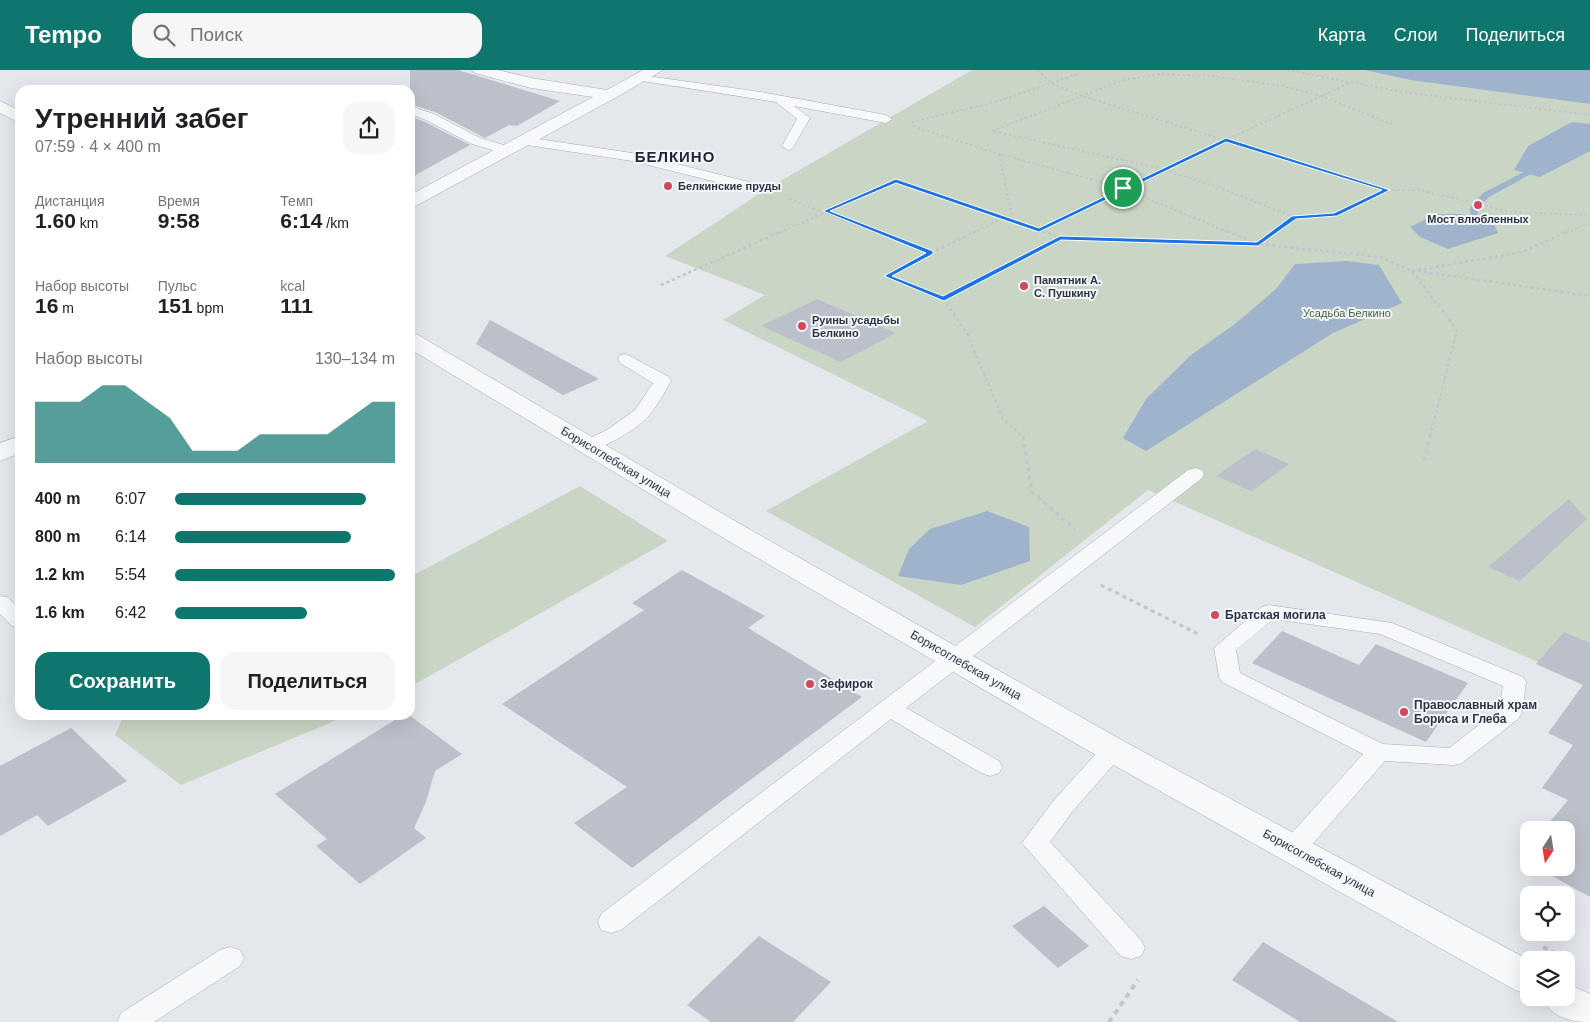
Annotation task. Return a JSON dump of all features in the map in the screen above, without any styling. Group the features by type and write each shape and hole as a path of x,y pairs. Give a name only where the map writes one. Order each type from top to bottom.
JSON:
{"street":[{"path":"480,70 531,83 609,95"},
{"path":"415,200 509,151 647,74"},
{"path":"0,106 15,115"},
{"name":"Борисоглебская улица","path":"415,343 587,446 1113,750 1520,974"},
{"path":"0,453 15,446"},
{"path":"1575,1005 1590,1013"}],"lane":[{"path":"647,74 886,119"},
{"path":"776,99 804,118 788,146"},
{"path":"415,112 430,117 476,141 509,151"},
{"path":"415,122 430,117"},
{"path":"525,141 632,158 765,190"},
{"path":"587,446 613,434 641,414 663,381 626,359"},
{"path":"611,922 1195,474"},
{"path":"0,602 15,616"},
{"path":"1269,612 1384,628 1515,682 1510,713 1454,757 1379,752 1230,677 1225,648 1269,612"},
{"path":"891,709 990,767"},
{"path":"1113,750 1063,806 1036,842 1131,948"},
{"path":"1292,849 1379,752"},
{"path":"131,1022 230,958"}],"path":[{"path":"1037,70 1053,84 1082,96 1387,190 1420,190 1460,198 1491,209 1511,212 1590,215"},
{"path":"1288,70 1402,92 1590,115"},
{"path":"1077,74 1053,84 979,108 904,124 940,133 999,154 1123,188 1258,244"},
{"path":"1387,190 1335,214 1294,217 1223,189 1162,169 992,131 1123,80 1160,74 1213,76 1275,84 1321,96 1392,124"},
{"path":"1039,230 1162,169 1350,82"},
{"path":"999,154 1013,220"},
{"path":"661,285 896,181 1005,217 1060,238 1258,244 1380,257 1412,271 1482,279 1590,296"},
{"path":"765,190 825,211 931,253"},
{"path":"1005,217 887,276 944,299 967,332 1003,419 1024,435 1032,492 1075,528"},
{"path":"1258,244 1294,217"},
{"path":"1412,271 1522,252 1590,222"},
{"path":"944,299 1060,238"},
{"path":"1412,271 1457,330 1424,461"},
{"path":"1072,570 1225,648"},
{"path":"1109,1022 1139,982 1131,948"}],"green space":[{"name":"Усадьба Белкино","path":"972,70 1364,70 1410,80 1590,104 1590,685 1148,490 975,627 766,511 928,421 723,320 765,295 665,256 765,190"},
{"path":"580,486 668,541 415,684 415,574"},
{"path":"122,720 337,720 181,785 115,735"}],"water":[{"path":"1364,70 1590,70 1590,104 1410,80"},
{"path":"1572,122 1590,124 1590,151 1540,177 1514,170 1528,146"},
{"path":"1436,214 1461,214 1494,224 1498,233 1448,249 1420,237 1410,227"},
{"path":"1347,261 1379,265 1402,303 1333,333 1146,451 1123,438 1146,399 1191,355 1235,324 1276,289 1295,264"},
{"path":"987,511 1029,527 1030,561 961,585 898,576 909,549 930,529"}],"building":[{"path":"410,70 458,70 560,101 517,126 509,125 485,138 435,112 415,106 415,85 410,85"},
{"path":"415,118 470,145 415,175"},
{"path":"817,299 896,333 841,362 761,326"},
{"path":"490,320 599,379 563,395 476,344"},
{"path":"1255,449 1289,464 1252,491 1216,476"},
{"path":"1569,499 1587,519 1520,581 1488,567"},
{"path":"682,570 765,616 748,628 862,697 632,868 574,823 627,787 502,704 644,610 632,603"},
{"name":"Православный храм Бориса и Глеба","path":"1282,631 1359,665 1376,644 1468,683 1426,742 1252,663"},
{"path":"1564,632 1590,643 1590,897 1575,889 1575,886 1570,886 1552,876 1575,876 1575,821 1550,821 1568,800 1542,788 1573,745 1548,733 1583,685 1536,664"},
{"path":"415,719 462,754 435,771 426,802 414,828 426,838 360,884 316,846 327,839 275,794 395,720"},
{"path":"71,728 127,781 48,826 37,815 0,836 0,766"},
{"path":"1044,906 1089,946 1058,968 1012,926"},
{"path":"759,936 831,982 793,1022 711,1022 687,1005"},
{"path":"1263,942 1398,1022 1300,1022 1232,980"}],"waterway":[{"path":"1474,218 1474,208 1486,195 1527,174"}],"place":[{"name":"Белкинские пруды","path":"668,186"},
{"name":"Мост влюбленных","path":"1478,205"},
{"name":"Памятник А. С. Пушкину","path":"1024,286"},
{"name":"Руины усадьбы Белкино","path":"802,326"},
{"name":"Братская могила","path":"1215,615"},
{"name":"Зефирок","path":"810,684"},
{"name":"Православный храм Бориса и Глеба","path":"1404,712"}],"district":[{"name":"БЕЛКИНО","path":"675,156"}],"route":[{"path":"1226,140 1387,190 1335,214 1294,217 1258,244 1060,238 944,299 887,276 931,253 825,211 896,181 1039,230 1123,188 1226,140"}]}
